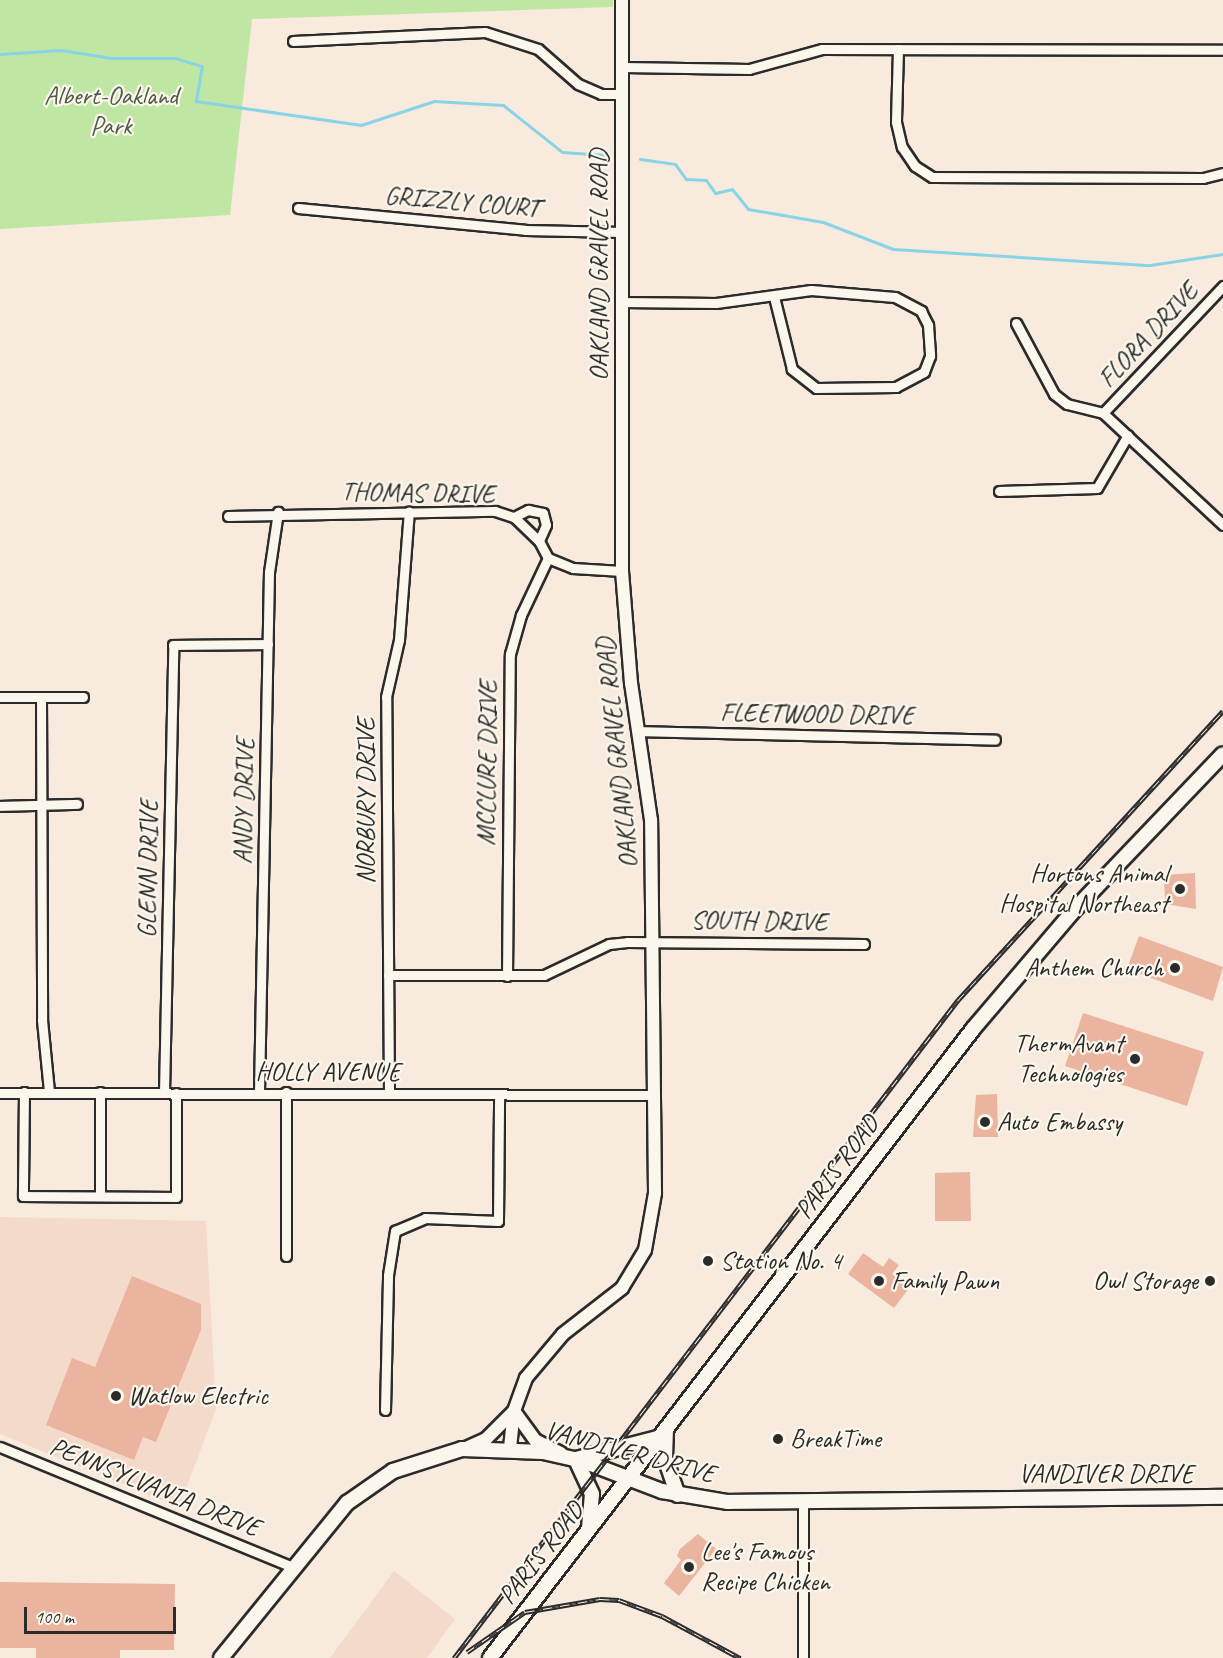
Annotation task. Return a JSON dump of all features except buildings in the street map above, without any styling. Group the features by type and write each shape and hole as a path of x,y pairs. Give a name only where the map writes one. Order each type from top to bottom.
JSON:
{"main road":[{"name":"PARIS ROAD","path":"490,1658 973,1029 1077,907 1223,754"},
{"path":"588,1530 592,1494 572,1459 662,1433 665,1458 678,1495"},
{"name":"VANDIVER DRIVE","path":"221,1658 293,1566 364,1489 426,1457 462,1449 510,1448 572,1459 678,1495 728,1502 1223,1497"}],"street":[{"name":"OAKLAND GRAVEL ROAD","path":"510,1448 514,1411 526,1378 544,1352 622,1288 645,1250 655,1193 651,820 622,570 622,0"},
{"path":"293,41 485,32 538,49 578,84 601,94 622,94"},
{"path":"623,67 749,69 822,49 1223,50"},
{"path":"898,49 896,122 902,147 915,166 932,177 1203,178 1223,173"},
{"name":"GRIZZLY COURT","path":"298,208 525,230 622,232"},
{"name":"FLORA DRIVE","path":"1103,413 1223,285"},
{"path":"621,302 716,303 774,297 811,290 908,302 928,325 930,356 924,372 896,387 816,387 792,369 774,297"},
{"path":"1016,323 1054,394 1067,404 1103,413 1223,525"},
{"path":"999,491 1097,488 1128,435"},
{"path":"514,517 528,510 543,513 546,525 539,541"},
{"name":"NORBURY DRIVE","path":"389,1093 386,697 399,640 409,511"},
{"name":"THOMAS DRIVE","path":"228,516 278,512 495,511 514,517 539,541 548,558"},
{"name":"ANDY DRIVE","path":"260,1092 269,572 278,512"},
{"path":"548,558 573,568 622,570"},
{"name":"MCCLURE DRIVE","path":"507,975 510,654 521,615 548,558"},
{"name":"GLENN DRIVE","path":"165,1093 173,645 268,644"},
{"path":"0,697 83,697"},
{"path":"41,697 44,806 42,1020 49,1092"},
{"name":"FLEETWOOD DRIVE","path":"639,731 995,740"},
{"path":"0,806 77,804"},
{"name":"SOUTH DRIVE","path":"388,975 544,975 609,944 654,941 864,944"},
{"path":"24,1092 23,1197 176,1197 176,1093"},
{"path":"100,1092 100,1196"},
{"path":"286,1092 286,1256"},
{"name":"HOLLY AVENUE","path":"0,1093 286,1092 655,1095"},
{"path":"385,1410 388,1275 396,1231 425,1218 498,1221 499,1095"},
{"path":"462,1449 486,1439 514,1411 535,1440 572,1459"},
{"name":"PENNSYLVANIA DRIVE","path":"0,1447 293,1566"},
{"path":"803,1501 803,1658"}],"shaded area":[{"path":"0,1217 206,1221 216,1409 179,1507 0,1434"},
{"path":"394,1571 455,1619 427,1658 330,1658"}],"green space":[{"name":"Albert-Oakland Park","path":"0,0 613,0 613,7 252,19 230,215 0,229"}],"waterway":[{"path":"0,54 61,50 111,58 175,58 202,66 196,101 361,125 434,101 503,105 562,152 606,155"},
{"path":"640,159 675,164 686,179 706,180 715,193 732,189 748,209 823,222 893,249 1150,265 1223,254"}],"railway":[{"path":"454,1658 958,1000 1223,711"},
{"path":"467,1652 525,1612 600,1599 619,1600 662,1616 740,1658"}],"place":[{"name":"Hortons Animal Hospital Northeast","path":"1180,889"},
{"name":"Anthem Church","path":"1175,968"},
{"name":"ThermAvant Technologies","path":"1135,1059"},
{"name":"Auto Embassy","path":"985,1122"},
{"name":"Station No. 4","path":"708,1261"},
{"name":"Family Pawn","path":"879,1281"},
{"name":"Owl Storage","path":"1210,1281"},
{"name":"Watlow Electric","path":"116,1396"},
{"name":"BreakTime","path":"778,1439"},
{"name":"Lee's Famous Recipe Chicken","path":"689,1567"}]}
